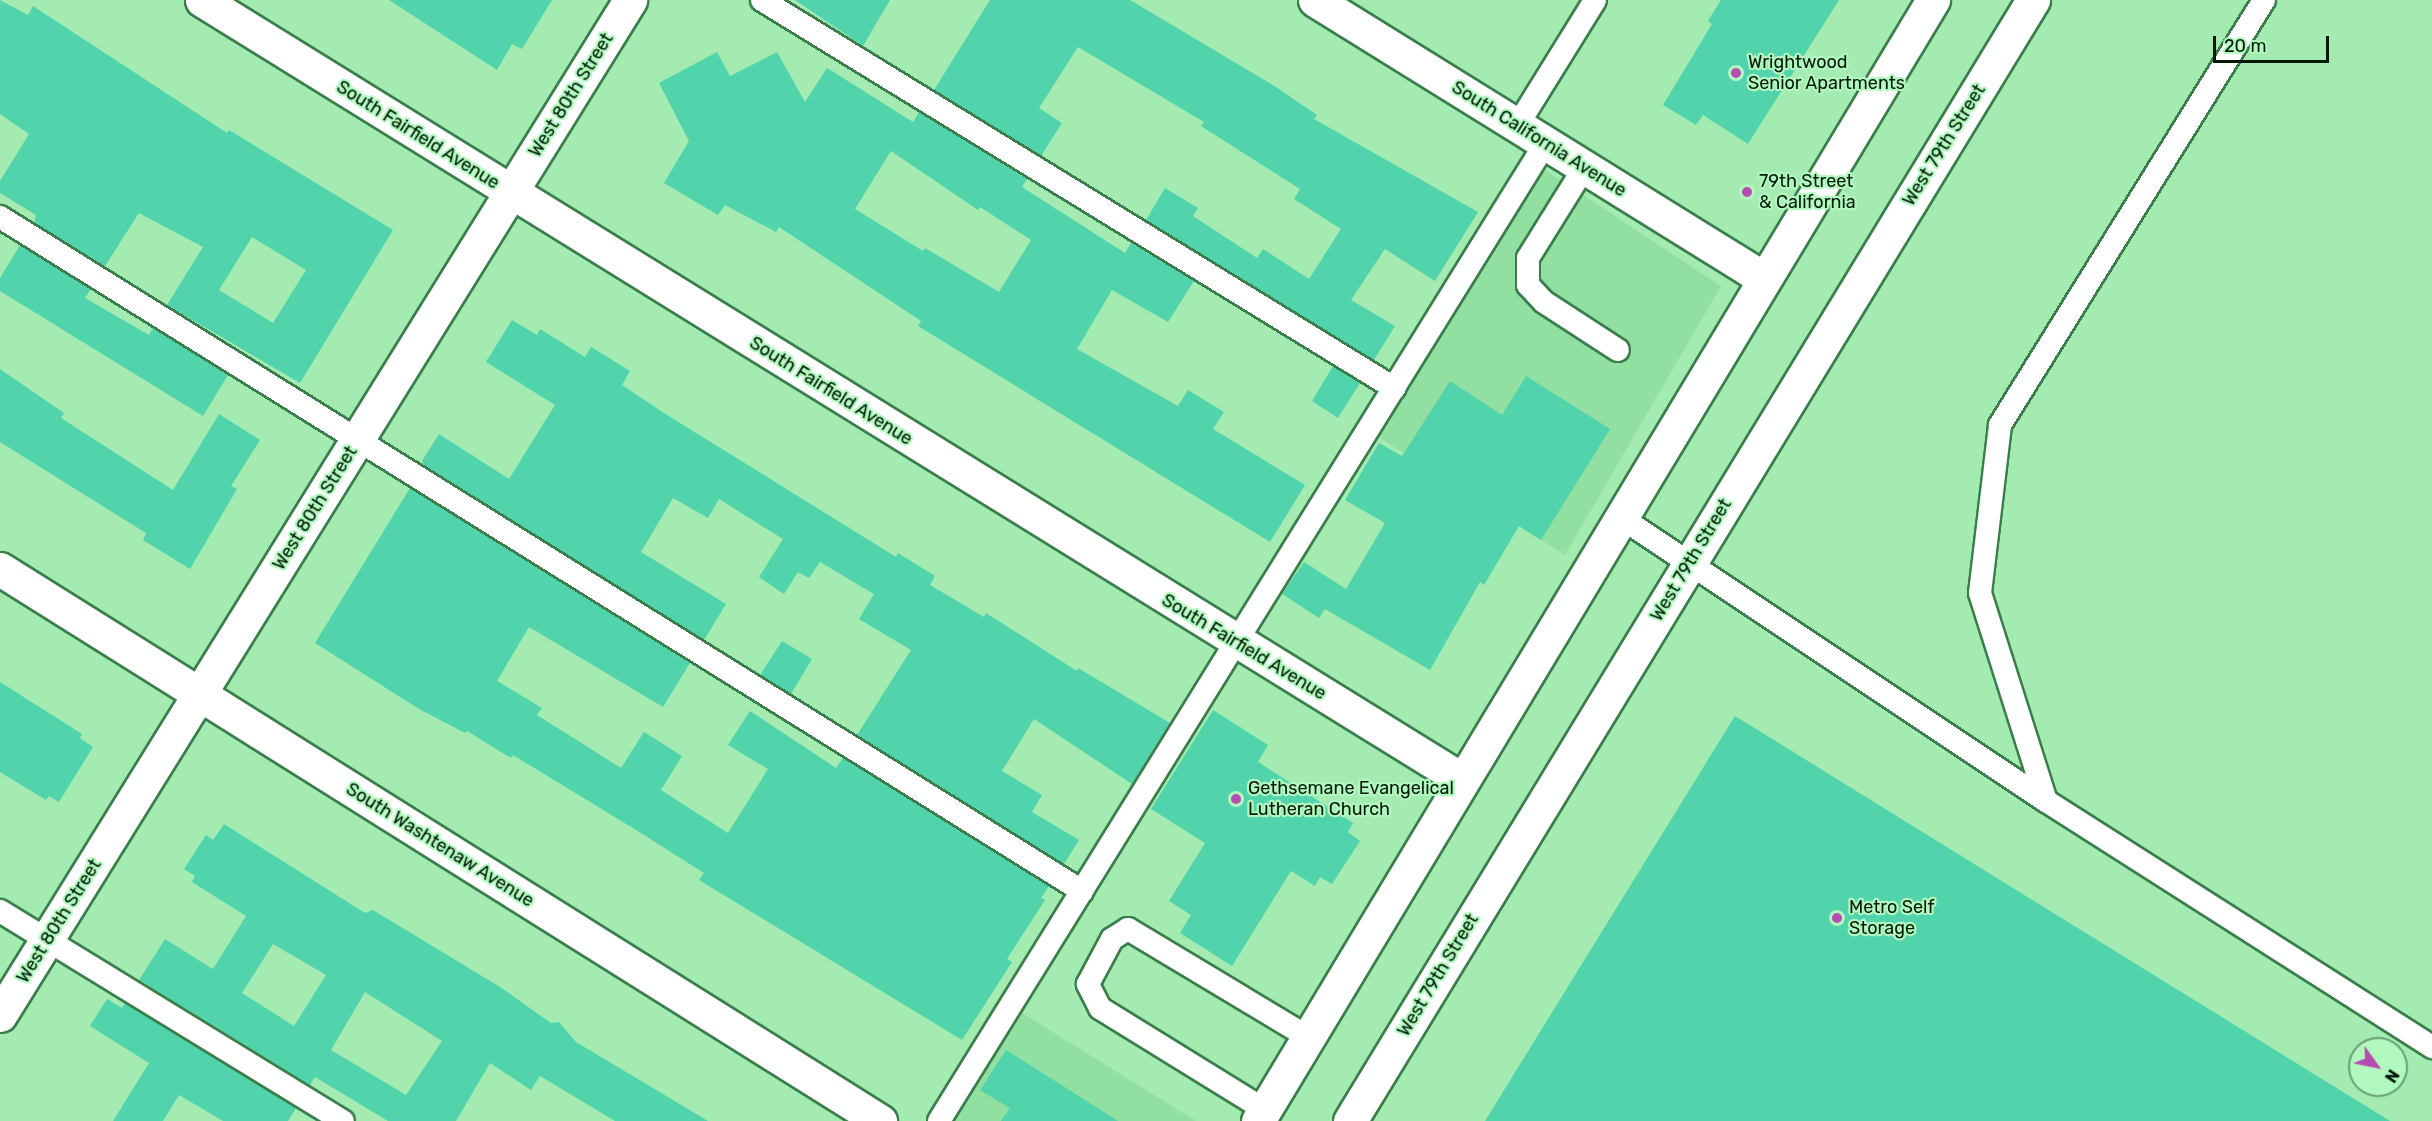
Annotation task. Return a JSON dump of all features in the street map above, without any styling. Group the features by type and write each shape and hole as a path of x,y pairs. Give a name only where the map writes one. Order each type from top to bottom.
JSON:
{"street":[{"name":"South Fairfield Avenue","path":"202,0 1234,642 1461,779"},
{"name":"West 80th Street","path":"0,1015 630,0"},
{"name":"South California Avenue","path":"1315,0 1763,278"},
{"path":"1262,1115 1461,779 1933,0"},
{"name":"West 79th Street","path":"1350,1121 2033,0"},
{"name":"South Washtenaw Avenue","path":"0,569 880,1121"}],"lane":[{"path":"762,0 1394,388"},
{"path":"1517,126 1595,0"},
{"path":"2046,801 1980,593 2000,424 2264,0"},
{"path":"939,1121 1545,144"},
{"path":"1584,168 1528,258 1528,285 1544,302 1617,350"},
{"path":"0,217 356,441 1082,891"},
{"path":"1620,517 2046,801 2432,1047"},
{"path":"0,911 343,1121"},
{"path":"1262,1115 1100,1008 1088,984 1112,939 1128,929 1308,1036"}],"shaded area":[{"path":"1533,162 1721,286 1565,555 1367,430"},
{"path":"1011,1006 1196,1121 949,1121"}],"building":[{"path":"0,0 28,15 33,6 227,133 229,130 393,230 300,383 167,305 203,247 139,213 105,266 34,223 36,215 0,193 0,181 29,134 0,114","holes":["252,237 306,270 273,323 219,290"]},
{"path":"389,0 552,0 522,49 512,44 497,70"},
{"path":"795,0 890,0 863,46"},
{"path":"990,0 1130,0 1273,85 1317,115 1314,119 1478,212 1435,281 1385,249 1351,300 1395,326 1374,360 1146,220 1165,188 1198,208 1193,216 1257,258 1263,249 1309,279 1341,229 1294,199 1300,189 1201,126 1204,122 1078,47 1039,108 1062,123 1041,156 934,90"},
{"name":"Wrightwood Senior Apartments","path":"1721,0 1839,0 1748,144 1703,115 1696,125 1663,105 1712,24 1708,21"},
{"path":"717,52 730,76 777,52 805,102 827,68 913,122 919,112 1027,179 1022,187 1125,253 1131,243 1194,281 1168,322 1112,290 1077,349 1178,406 1188,390 1224,412 1213,429 1305,485 1270,542 918,326 921,321 779,227 776,232 725,205 718,215 664,183 689,141 659,83","holes":["891,151 978,210 980,207 1031,240 999,292 925,248 923,251 855,209"]},
{"path":"20,245 91,289 85,298 149,335 153,328 228,375 203,416 0,291 0,278"},
{"path":"512,320 537,335 540,329 585,357 591,347 630,371 622,385 664,413 896,557 898,553 935,576 930,585 984,617 986,613 1077,671 1078,668 1170,723 1132,784 1034,719 1002,771 1042,795 1032,812 1079,840 1064,864 857,735 911,650 859,619 874,594 820,562 809,578 798,572 784,594 759,577 783,539 719,499 708,518 673,498 641,552 726,604 704,640 424,465 422,461 439,434 509,479 555,405 486,362"},
{"path":"1333,366 1360,383 1338,418 1312,401"},
{"path":"0,369 64,413 61,418 173,490 219,414 260,440 231,486 237,489 190,569 143,540 146,533 0,442"},
{"path":"1526,376 1610,429 1541,540 1519,526 1484,585 1480,582 1430,670 1325,609 1319,618 1282,594 1304,562 1346,589 1385,523 1345,500 1379,443 1402,456 1450,381 1502,415"},
{"path":"410,488 690,663 663,707 529,627 497,681 542,708 537,715 621,768 644,732 682,756 661,790 728,833 768,769 728,745 750,711 836,768 843,758 1049,886 1041,898 1045,900 1007,959 1012,962 962,1040 699,880 704,873 636,830 513,755 511,758 467,731 465,733 419,709 315,643"},
{"path":"782,641 812,659 791,694 760,675"},
{"path":"0,682 82,734 80,738 93,747 59,802 49,796 46,800 0,772"},
{"name":"Gethsemane Evangelical Lutheran Church","path":"1213,710 1268,745 1258,762 1353,823 1348,832 1360,841 1332,884 1320,877 1315,886 1291,871 1232,966 1180,933 1191,915 1169,901 1205,843 1151,809"},
{"name":"Metro Self Storage","path":"1735,716 2390,1121 1485,1121"},
{"path":"224,824 365,913 373,910 500,987 551,1023 559,1022 576,1042 708,1121 615,1121 540,1076 531,1090 490,1063 456,1121 388,1121 315,1077 310,1085 139,980 165,939 213,969 246,916 192,882 195,876 184,869 206,835 213,840","holes":["273,944 326,975 294,1026 242,993","365,992 442,1041 406,1095 331,1050"]},
{"path":"107,999 122,1008 125,1003 296,1108 288,1121 223,1121 179,1095 163,1121 113,1121 149,1063 90,1026"},
{"path":"1006,1050 1118,1121 1001,1121 1010,1108 980,1090"}],"place":[{"name":"Wrightwood Senior Apartments","path":"1736,73"},
{"name":"79th Street & California","path":"1747,192"},
{"name":"Gethsemane Evangelical Lutheran Church","path":"1236,799"},
{"name":"Metro Self Storage","path":"1837,918"}]}
